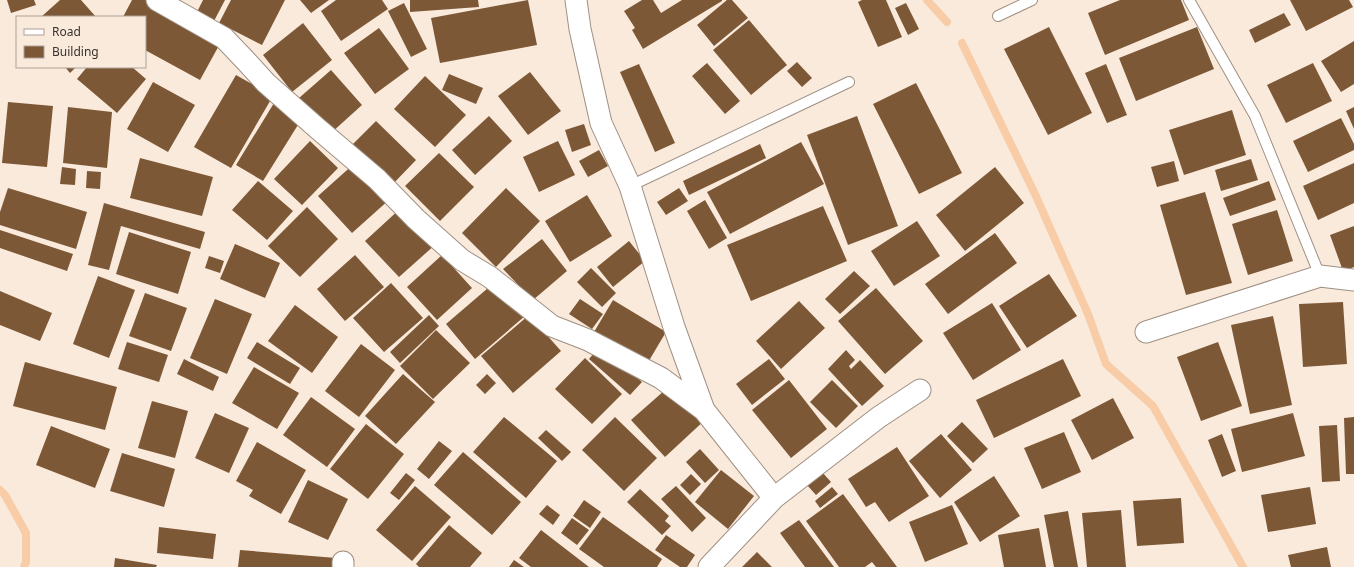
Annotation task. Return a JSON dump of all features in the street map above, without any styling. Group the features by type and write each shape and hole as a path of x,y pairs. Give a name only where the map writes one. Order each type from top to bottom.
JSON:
{"street":[{"path":"157,0 224,38 266,83 377,179 437,239 462,260 490,277 552,326 588,340 661,378 704,410 774,498"},
{"path":"576,0 580,29 601,123 630,186 674,328 704,410"},
{"path":"1146,332 1320,276 1354,280"},
{"path":"709,567 774,498 879,417 920,390"}],"lane":[{"path":"998,16 1032,0"},
{"path":"1189,0 1255,116 1320,276"},
{"path":"630,186 849,82"}],"building":[{"path":"7,0 34,0 36,5 11,13"},
{"path":"60,0 81,0 95,16 42,16"},
{"path":"132,0 150,0 222,40 200,80 146,51 146,16 124,16"},
{"path":"203,0 225,0 214,21 197,12"},
{"path":"231,0 285,0 262,45 219,23"},
{"path":"300,0 329,0 311,13"},
{"path":"336,0 382,0 388,9 341,41 321,11"},
{"path":"410,0 478,0 479,7 410,12"},
{"path":"528,0 537,45 440,63 431,18"},
{"path":"642,0 653,0 661,13 682,0 722,1 643,49 632,30 635,28 624,11"},
{"path":"727,0 732,0 748,18 714,46 697,25"},
{"path":"862,0 886,0 902,37 878,47 858,2"},
{"path":"1120,0 1181,0 1189,20 1105,55 1088,13"},
{"path":"1290,0 1349,0 1353,7 1306,31"},
{"path":"404,3 427,49 411,57 388,11"},
{"path":"906,3 919,29 908,35 895,8"},
{"path":"1284,13 1291,25 1255,43 1249,30"},
{"path":"749,20 787,65 751,95 713,50"},
{"path":"303,23 332,60 292,92 263,55"},
{"path":"1049,27 1092,113 1048,135 1004,49"},
{"path":"1197,27 1214,69 1136,101 1119,58"},
{"path":"379,28 409,69 375,94 344,53"},
{"path":"1354,41 1354,84 1341,92 1321,61"},
{"path":"797,62 812,78 802,87 787,71"},
{"path":"707,63 740,101 725,114 692,76"},
{"path":"1313,63 1332,101 1286,123 1267,85"},
{"path":"639,64 675,143 655,152 620,72"},
{"path":"1106,64 1127,115 1107,123 1085,73"},
{"path":"66,68 75,68 70,73"},
{"path":"86,68 133,68 146,79 117,113 77,79"},
{"path":"331,70 362,105 331,133 299,98"},
{"path":"530,72 561,111 528,135 498,96"},
{"path":"449,74 483,88 476,104 442,90"},
{"path":"236,75 273,96 231,168 194,147"},
{"path":"425,76 466,115 435,147 394,109"},
{"path":"153,82 195,105 168,152 127,129"},
{"path":"916,83 962,173 919,194 873,104"},
{"path":"8,102 53,106 47,167 2,163"},
{"path":"274,103 301,120 263,181 236,165"},
{"path":"68,107 112,112 107,168 63,163"},
{"path":"1354,107 1354,129 1346,111"},
{"path":"1232,110 1246,155 1184,175 1169,130"},
{"path":"489,116 512,141 475,175 452,150"},
{"path":"857,116 898,226 848,245 807,135"},
{"path":"1341,118 1354,144 1354,150 1308,172 1293,141"},
{"path":"376,121 416,160 391,186 350,147"},
{"path":"584,124 591,145 572,152 565,130"},
{"path":"310,141 338,168 302,205 274,179"},
{"path":"558,141 575,175 539,192 523,157"},
{"path":"801,142 824,184 730,234 707,192"},
{"path":"760,144 766,158 689,195 683,181"},
{"path":"599,150 608,166 588,177 579,161"},
{"path":"439,153 474,187 440,221 405,186"},
{"path":"140,158 213,177 202,216 130,198"},
{"path":"1251,159 1258,180 1221,191 1215,170"},
{"path":"1174,161 1179,181 1157,187 1151,167"},
{"path":"356,162 390,199 352,233 318,196"},
{"path":"1354,163 1354,203 1318,220 1303,186"},
{"path":"62,167 76,169 75,185 60,184"},
{"path":"995,167 1024,203 965,251 936,215"},
{"path":"87,171 101,172 100,189 86,188"},
{"path":"258,181 293,211 267,240 232,210"},
{"path":"1269,181 1276,200 1230,216 1223,198"},
{"path":"8,188 87,212 76,249 0,225 0,212"},
{"path":"506,188 540,221 496,267 462,233"},
{"path":"679,188 688,201 666,215 657,202"},
{"path":"1205,192 1232,283 1186,295 1160,205"},
{"path":"587,195 612,236 570,262 545,221"},
{"path":"705,200 727,238 709,249 687,211"},
{"path":"104,203 205,232 200,249 121,226 109,270 88,265"},
{"path":"823,206 847,261 751,301 727,245"},
{"path":"307,207 338,239 300,277 268,246"},
{"path":"402,207 436,244 399,277 365,241"},
{"path":"1277,210 1293,261 1248,275 1232,224"},
{"path":"917,221 940,256 894,286 871,251"},
{"path":"1354,226 1354,267 1343,271 1330,235"},
{"path":"0,230 73,254 67,271 0,248"},
{"path":"129,232 191,252 178,294 116,274"},
{"path":"995,233 1017,263 948,314 925,284"},
{"path":"542,239 567,271 533,300 503,269"},
{"path":"629,241 645,261 613,287 597,267"},
{"path":"235,244 280,263 265,298 220,279"},
{"path":"355,255 384,287 345,321 317,289"},
{"path":"442,255 472,288 437,320 407,287"},
{"path":"209,256 224,261 220,273 205,268"},
{"path":"591,268 616,293 602,307 577,282"},
{"path":"854,271 870,286 840,314 825,299"},
{"path":"1049,274 1077,316 1027,348 999,306"},
{"path":"98,276 135,290 109,358 73,344"},
{"path":"495,282 525,316 475,359 446,324"},
{"path":"391,283 423,318 384,352 353,318"},
{"path":"876,288 923,341 885,374 838,321"},
{"path":"0,291 52,313 40,341 0,325"},
{"path":"145,293 187,308 171,351 129,336"},
{"path":"215,299 252,314 227,374 190,358"},
{"path":"580,299 603,314 592,329 569,314"},
{"path":"613,300 666,332 647,364 594,332"},
{"path":"799,301 825,328 781,369 756,341"},
{"path":"1343,302 1347,364 1303,367 1299,304"},
{"path":"992,303 1021,350 973,380 943,333"},
{"path":"295,305 338,337 312,373 268,341"},
{"path":"429,315 439,326 400,363 390,352"},
{"path":"529,315 561,351 513,393 481,356"},
{"path":"1273,316 1292,405 1250,414 1231,325"},
{"path":"436,330 470,363 433,399 400,366"},
{"path":"127,342 168,355 159,382 118,369"},
{"path":"257,342 300,368 290,384 247,358"},
{"path":"1218,342 1242,406 1201,421 1177,357"},
{"path":"361,344 395,370 359,417 325,391"},
{"path":"600,346 642,382 630,395 589,359"},
{"path":"846,350 855,360 849,366 851,369 860,360 884,386 862,406 828,369"},
{"path":"585,358 622,394 592,424 555,389"},
{"path":"184,359 219,377 213,391 177,374"},
{"path":"769,359 785,379 752,405 736,384"},
{"path":"1063,359 1081,396 994,438 976,400"},
{"path":"25,362 117,387 105,430 13,406"},
{"path":"254,367 299,393 277,429 232,403"},
{"path":"403,374 435,402 396,444 365,416"},
{"path":"487,374 496,383 485,394 476,385"},
{"path":"789,380 827,429 791,458 752,410"},
{"path":"832,380 858,406 836,428 810,402"},
{"path":"673,383 706,419 665,457 631,420"},
{"path":"311,397 355,429 327,467 283,435"},
{"path":"1113,398 1134,438 1092,460 1071,420"},
{"path":"152,401 188,411 175,458 138,448"},
{"path":"215,413 249,428 229,473 195,458"},
{"path":"1293,413 1305,456 1242,472 1231,429"},
{"path":"504,417 557,461 526,498 473,452"},
{"path":"615,417 657,458 624,491 582,450"},
{"path":"1354,417 1354,474 1346,474 1344,418"},
{"path":"962,422 988,449 973,463 947,436"},
{"path":"366,424 404,454 368,499 330,469"},
{"path":"1337,425 1340,481 1322,482 1319,426"},
{"path":"51,426 110,449 95,488 36,465"},
{"path":"546,430 571,452 562,461 538,438"},
{"path":"1064,432 1081,472 1042,489 1024,448"},
{"path":"941,434 972,470 940,498 909,461"},
{"path":"1222,434 1236,471 1222,477 1208,440"},
{"path":"439,441 452,451 429,479 417,469"},
{"path":"257,442 306,470 281,514 249,496 253,490 236,481"},
{"path":"897,447 929,496 889,522 875,502 866,507 848,479"},
{"path":"700,449 719,470 705,483 686,462"},
{"path":"463,452 521,502 492,535 434,485"},
{"path":"122,453 175,469 164,507 110,491"},
{"path":"721,470 754,496 728,529 695,502"},
{"path":"822,472 831,482 816,495 807,485"},
{"path":"406,473 415,480 399,500 390,493"},
{"path":"691,474 701,484 690,495 680,485"},
{"path":"994,476 1020,516 980,542 954,502"},
{"path":"308,480 348,499 328,540 288,522"},
{"path":"415,486 451,517 412,561 376,530"},
{"path":"676,486 706,518 692,532 661,499"},
{"path":"832,487 838,494 820,508 815,501"},
{"path":"1310,487 1316,524 1268,532 1261,495"},
{"path":"640,489 669,516 665,521 671,526 662,535 627,502"},
{"path":"843,494 897,567 876,567 872,562 865,567 839,567 806,521"},
{"path":"1181,498 1184,543 1137,546 1133,501"},
{"path":"584,500 601,512 590,528 573,516"},
{"path":"547,505 560,515 553,525 539,514"},
{"path":"952,505 968,544 925,562 909,522"},
{"path":"1121,510 1126,567 1087,567 1082,513"},
{"path":"1068,511 1078,567 1054,567 1044,515"},
{"path":"603,517 662,559 657,567 604,567 579,549"},
{"path":"572,518 589,530 577,545 561,533"},
{"path":"799,520 834,567 805,567 780,533"},
{"path":"449,525 482,553 470,567 419,567 416,564"},
{"path":"159,527 216,534 213,559 157,553"},
{"path":"1039,528 1046,567 1004,567 998,535"},
{"path":"541,530 589,567 531,567 519,558"},
{"path":"666,535 695,555 687,567 680,567 655,550"},
{"path":"1327,547 1331,567 1291,567 1288,555"},
{"path":"240,550 336,558 335,567 238,567"},
{"path":"757,552 772,567 742,567"},
{"path":"115,558 157,565 156,567 114,567"},
{"path":"514,560 524,567 509,567"}],"waterway":[{"path":"927,0 947,22"},
{"path":"962,43 1035,194 1088,314 1106,364 1153,406 1243,567"},
{"path":"0,490 5,495 26,533 26,562 24,567"}]}
